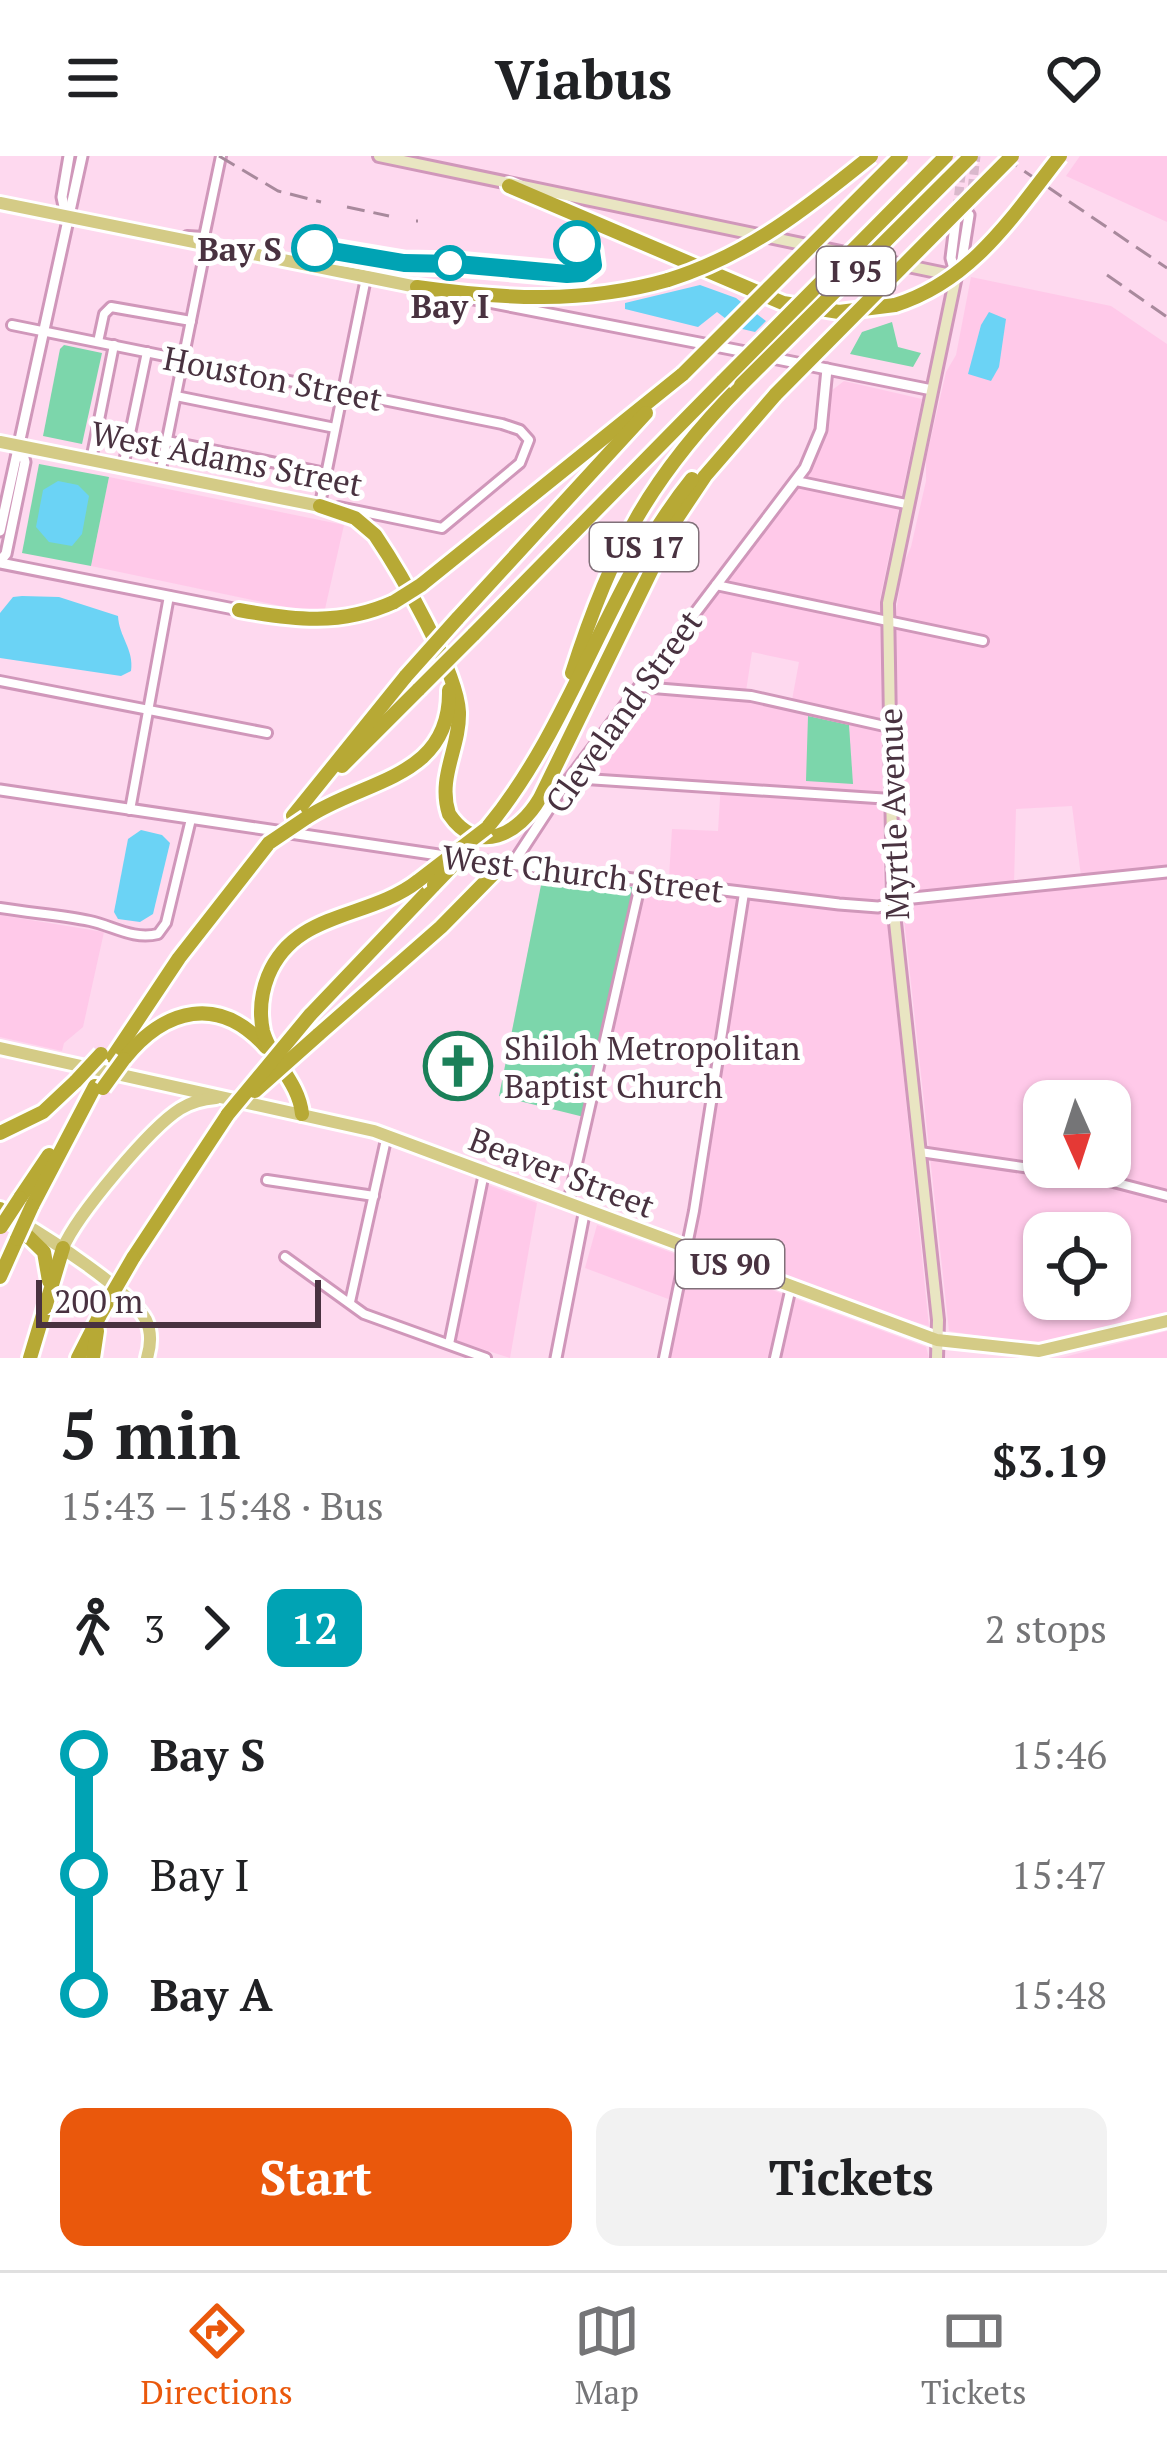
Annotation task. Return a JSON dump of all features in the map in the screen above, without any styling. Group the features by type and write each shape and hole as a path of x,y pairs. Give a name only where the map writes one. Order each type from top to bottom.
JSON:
{"highway":[{"path":"417,287 545,298 610,293 668,280 720,261 769,235 871,156"},
{"name":"US 17","path":"299,817 406,676 457,619 683,374 901,156"},
{"name":"I 95","path":"299,817 419,689 946,156"},
{"name":"I 95","path":"426,883 488,828 527,774 551,728 596,598 625,534 672,461 970,156"},
{"name":"US 17","path":"551,728 630,573 666,514 708,460 1012,156"},
{"path":"509,186 783,303 848,312 895,305 936,288 973,262 1060,156"},
{"path":"239,610 322,621 356,616 394,602 683,374"},
{"path":"320,506 355,518 375,535 454,686 458,731 445,780 447,808 465,831 506,834 528,817 546,787 684,506 776,394"},
{"path":"0,1227 26,1202 99,1087 113,1056 179,958 269,843 299,817 406,771 432,749 449,706 440,656"},
{"path":"228,1106 318,1035 508,864"},
{"path":"78,1358 133,1258 228,1106 426,883"},
{"path":"302,1114 298,1096 265,1036 261,1009 266,981 284,947 313,925 376,906 426,883"},
{"path":"0,1133 43,1112 76,1081 162,1023 201,1013 241,1024 280,1065"},
{"path":"0,1277 26,1202 99,1087"},
{"path":"0,1209 44,1252 48,1292"},
{"path":"30,1358 63,1248"},
{"path":"93,1358 100,1315"}],"main road":[{"path":"379,156 956,276"},
{"path":"0,202 417,287"},
{"name":"Myrtle Avenue","path":"937,1358 893,904 888,620 891,576 956,276"},
{"name":"West Adams Street","path":"0,442 320,506"},
{"name":"Beaver Street","path":"0,1048 228,1106 302,1114 386,1135 937,1340 1039,1351 1167,1321"},
{"path":"63,1248 88,1208 172,1115 198,1101 228,1106"},
{"path":"0,1209 63,1248 143,1316 151,1339 147,1358"}],"street":[{"path":"66,216 62,200 69,156"},
{"path":"0,530 82,156"},
{"path":"160,474 221,156"},
{"name":"Myrtle Avenue","path":"956,276 951,258 957,209"},
{"name":"Myrtle Avenue","path":"956,276 968,215"},
{"path":"320,506 366,277"},
{"path":"417,287 932,391"},
{"path":"98,342 105,311 114,306 191,321"},
{"name":"Houston Street","path":"12,325 508,426 529,440 520,463 442,528"},
{"path":"92,460 114,345"},
{"path":"124,466 147,352"},
{"name":"Cleveland Street","path":"508,864 796,481 820,430 827,370"},
{"path":"176,396 335,428"},
{"path":"167,441 326,473"},
{"path":"21,446 25,462 6,554 0,562 239,610"},
{"path":"796,481 906,504"},
{"name":"West Adams Street","path":"320,506 364,510 442,528"},
{"path":"716,585 983,641"},
{"path":"130,810 169,596"},
{"path":"0,681 267,734"},
{"path":"640,687 751,696 890,727"},
{"path":"571,778 891,799"},
{"name":"West Church Street","path":"0,790 508,864 839,904 893,904 913,898 1167,872"},
{"path":"0,908 97,922 114,931 146,937 158,934 166,923 191,819"},
{"path":"568,1203 641,881"},
{"path":"664,1358 688,1248 744,893"},
{"path":"350,1302 386,1135"},
{"path":"920,1152 1098,1178 1167,1196"},
{"path":"449,1344 485,1172"},
{"path":"268,1180 374,1196"},
{"path":"556,1358 586,1209"},
{"path":"285,1258 364,1314 486,1358"},
{"path":"775,1358 791,1287"}],"shaded area":[{"path":"1080,156 1167,156 1167,222 1066,176"},
{"path":"971,277 1111,306 1167,344 1167,866 1081,876 1072,806 1016,809 1014,883 912,893 902,885 896,613 903,565 926,481 926,459 946,372 956,355"},
{"path":"844,381 922,399 880,599 884,899 669,877 672,829 718,831 721,782 580,773 807,477 822,444 831,391","holes":["752,652 799,662 792,700 746,691"]},
{"path":"109,477 344,525 325,609 295,609 91,566"},
{"path":"1167,877 1167,1313 1045,1342 949,1331 903,910 912,905"},
{"path":"635,887 887,915 929,1326 685,1238 715,1059 603,1032"},
{"path":"0,915 104,932 83,1027 64,1043 62,1051 0,1037"},
{"path":"478,1181 537,1203 510,1358 445,1337"},
{"path":"597,1225 926,1347 929,1358 660,1358 671,1300 585,1268"},
{"path":"1167,1331 1167,1358 1057,1358 1064,1357"}],"green space":[{"path":"892,322 898,347 921,353 913,367 850,354 862,332"},
{"path":"64,345 102,353 82,444 43,436"},
{"path":"39,464 109,477 91,566 22,553"},
{"path":"808,716 849,725 853,784 806,781"},
{"path":"542,880 635,887 584,1117 499,1096"}],"water":[{"path":"700,285 736,298 766,321 755,332 738,328 717,312 698,327 625,309 625,303"},
{"path":"989,312 1006,319 999,367 991,381 968,374"},
{"path":"58,481 78,485 89,496 82,534 72,546 49,542 36,527 43,490"},
{"path":"13,597 59,597 118,616 131,671 121,676 0,658 0,613"},
{"path":"141,830 162,835 170,843 153,914 140,922 118,919 114,912 128,839"}],"tunnel":[{"path":"969,215 976,156"},
{"path":"957,209 962,167"}],"railway":[{"path":"219,156 278,191 321,202"},
{"path":"1002,156 1167,268"},
{"path":"347,207 389,216"},
{"path":"1107,275 1167,317"}],"bus line":[{"name":"12","path":"315,248 404,263 567,274 582,273 593,265 591,251 577,244"}],"place":[{"name":"Bay S","path":"315,248"},
{"name":"Bay I","path":"450,263"},
{"name":"Shiloh Metropolitan Baptist Church","path":"458,1066"}]}
